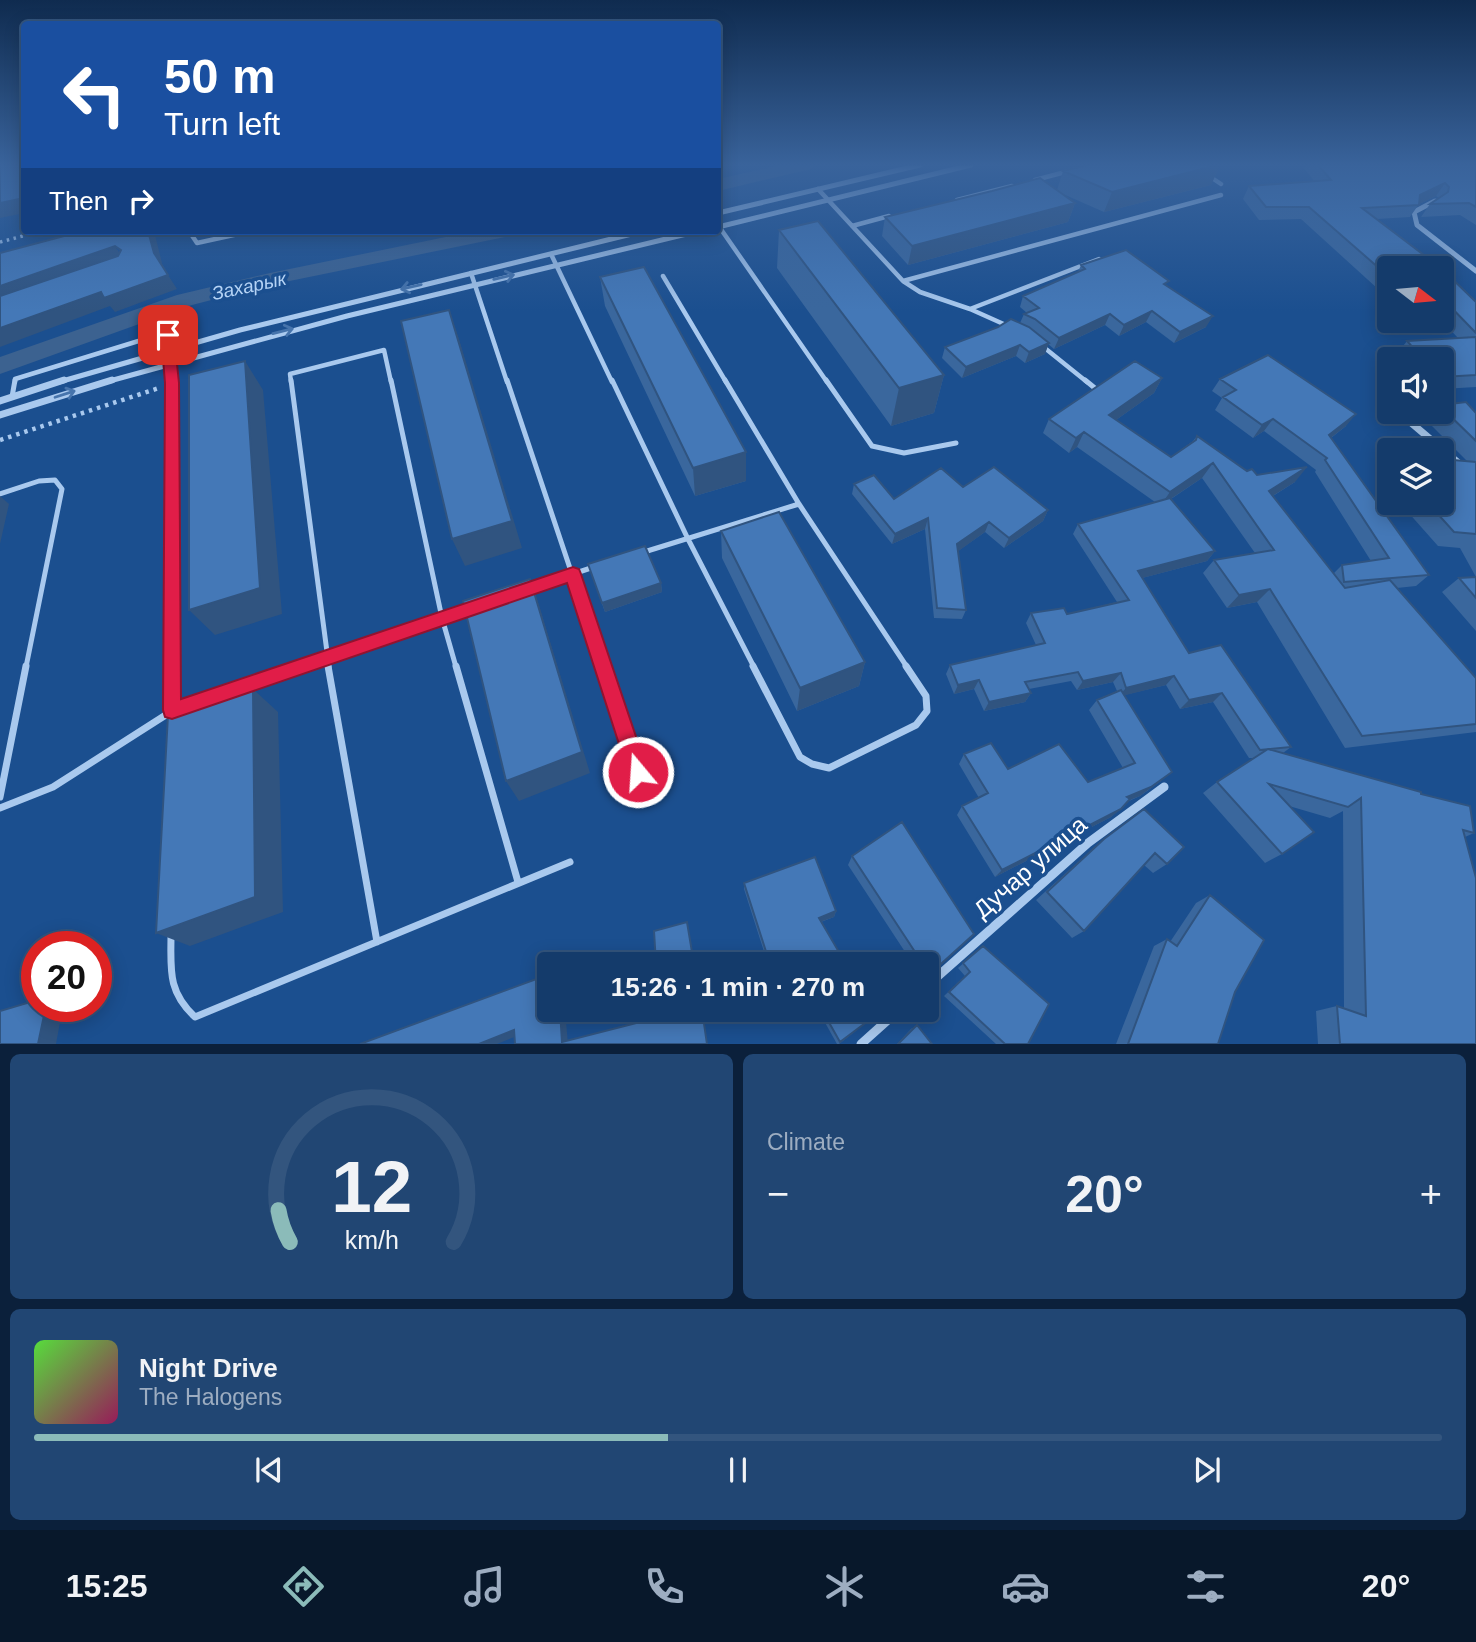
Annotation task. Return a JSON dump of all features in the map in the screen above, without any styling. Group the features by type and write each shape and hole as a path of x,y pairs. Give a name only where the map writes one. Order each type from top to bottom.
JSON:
{"street":[{"path":"721,225 770,214"},
{"path":"1414,214 1417,225 1476,271"},
{"path":"0,401 168,348 628,235"},
{"path":"0,415 170,361 682,235"},
{"path":"1413,424 1466,469"},
{"name":"Дучар улица","path":"939,975 1088,843 1164,787"},
{"path":"861,1044 886,1022"}],"lane":[{"path":"841,214 903,282 920,292 970,309 1016,329"},
{"path":"903,282 1153,214"},
{"path":"852,226 892,216"},
{"path":"721,230 872,446 887,453 906,455 957,443"},
{"path":"192,235 197,243 234,235"},
{"path":"551,254 688,539 800,757 812,764 829,768 916,725 927,711 926,696 799,504 663,276"},
{"path":"970,309 1099,259"},
{"path":"471,273 638,772"},
{"path":"12,397 15,379 158,335 168,335 172,383 172,710 169,732"},
{"path":"1037,342 1096,389"},
{"path":"377,942 327,658 290,374 384,350 442,618 518,882"},
{"path":"0,494 39,481 55,480 62,489 0,797"},
{"path":"636,555 799,504"},
{"path":"520,592 598,566"},
{"path":"0,808 53,787 172,710 481,605"},
{"path":"171,921 172,990 181,1006 195,1017 570,862"}],"path":[{"path":"0,243 28,235"},
{"path":"0,440 172,383"}],"building":[{"path":"898,214 1034,214 912,246 885,217"},
{"path":"1317,214 1370,214 1425,256 1377,256 1377,266"},
{"path":"818,221 944,375 899,388 779,230"},
{"path":"68,235 149,235 154,253 168,275 104,298 101,292 0,328 0,296 118,256 121,250 115,246 0,286 0,253"},
{"path":"1126,250 1169,281 1164,284 1213,316 1180,332 1152,311 1124,325 1110,314 1059,338 1024,314 1039,308 1023,296 1085,269 1081,265"},
{"path":"644,267 746,452 693,468 600,277"},
{"path":"1454,281 1476,302 1476,333 1454,310"},
{"path":"449,310 512,521 452,539 401,321"},
{"path":"1011,319 1029,327 1049,343 1029,352 1020,345 966,367 945,347 998,327"},
{"path":"1476,337 1476,375 1454,376 1454,347 1412,347 1407,341"},
{"path":"1268,355 1356,414 1329,435 1377,502 1377,515 1386,515 1429,575 1344,582 1342,565 1389,558 1325,460 1327,458 1273,419 1262,425 1223,397 1236,390 1220,379"},
{"path":"245,361 260,588 189,610 189,375"},
{"path":"1135,361 1162,378 1109,415 1171,457 1196,440 1197,436 1247,471 1252,469 1257,475 1307,467 1269,491 1345,588 1390,580 1476,678 1476,724 1362,736 1270,589 1239,595 1214,560 1274,550 1213,463 1170,492 1084,432 1076,438 1049,419"},
{"path":"1466,402 1476,413 1476,441 1454,420 1454,404"},
{"path":"1454,460 1476,462 1476,534 1454,532 1439,515 1454,515"},
{"path":"994,467 1048,510 1009,538 989,522 957,544 966,610 937,608 928,518 895,534 854,484 874,475 894,499 941,468 963,487"},
{"path":"1170,498 1215,551 1138,571 1189,653 1221,645 1291,747 1260,750 1222,693 1189,700 1174,676 1126,688 1121,673 1083,681 1078,672 1025,682 1031,693 989,702 979,680 958,685 950,665 1045,643 1031,613 1064,608 1067,614 1129,600 1078,524"},
{"path":"779,512 865,662 800,688 721,531"},
{"path":"645,546 661,583 602,603 588,564"},
{"path":"1476,577 1476,598 1459,578"},
{"path":"530,579 582,752 506,781 463,601"},
{"path":"253,689 255,897 156,933 168,715"},
{"path":"1121,690 1172,772 1151,787 1127,797 1130,799 1121,809 1002,870 962,806 988,793 964,754 991,743 1008,769 1059,744 1088,782 1135,763 1097,700"},
{"path":"1268,749 1470,806 1474,833 1463,830 1476,878 1476,1044 1340,1044 1337,1006 1366,1016 1361,798 1348,807 1269,784 1314,832 1282,854 1217,782"},
{"path":"1144,809 1184,847 1167,864 1155,853 1084,931 1047,892 1104,839"},
{"path":"902,822 974,934 939,966 939,952 915,952 852,856"},
{"path":"815,857 836,911 819,918 839,952 766,952 744,883"},
{"path":"1210,895 1264,940 1235,992 1218,1044 1128,1044 1167,939 1177,946"},
{"path":"687,922 692,952 655,952 654,931"},
{"path":"983,946 1049,1004 1028,1044 1005,1044 949,992 970,972 963,963"},
{"path":"537,979 537,1022 561,1022 562,1042 640,1022 704,1022 707,1044 515,1044 514,1030 479,1044 360,1044"},
{"path":"21,1005 21,1022 43,1022 38,1044 0,1044 0,1011"},
{"path":"829,1022 867,1022 840,1042"},
{"path":"917,1025 932,1044 898,1044"}],"waterway":[{"name":"Захарык","path":"0,366 185,300 270,279 485,235"}],"route":[{"path":"168,335 172,383 172,710 573,574 638,772"}]}
